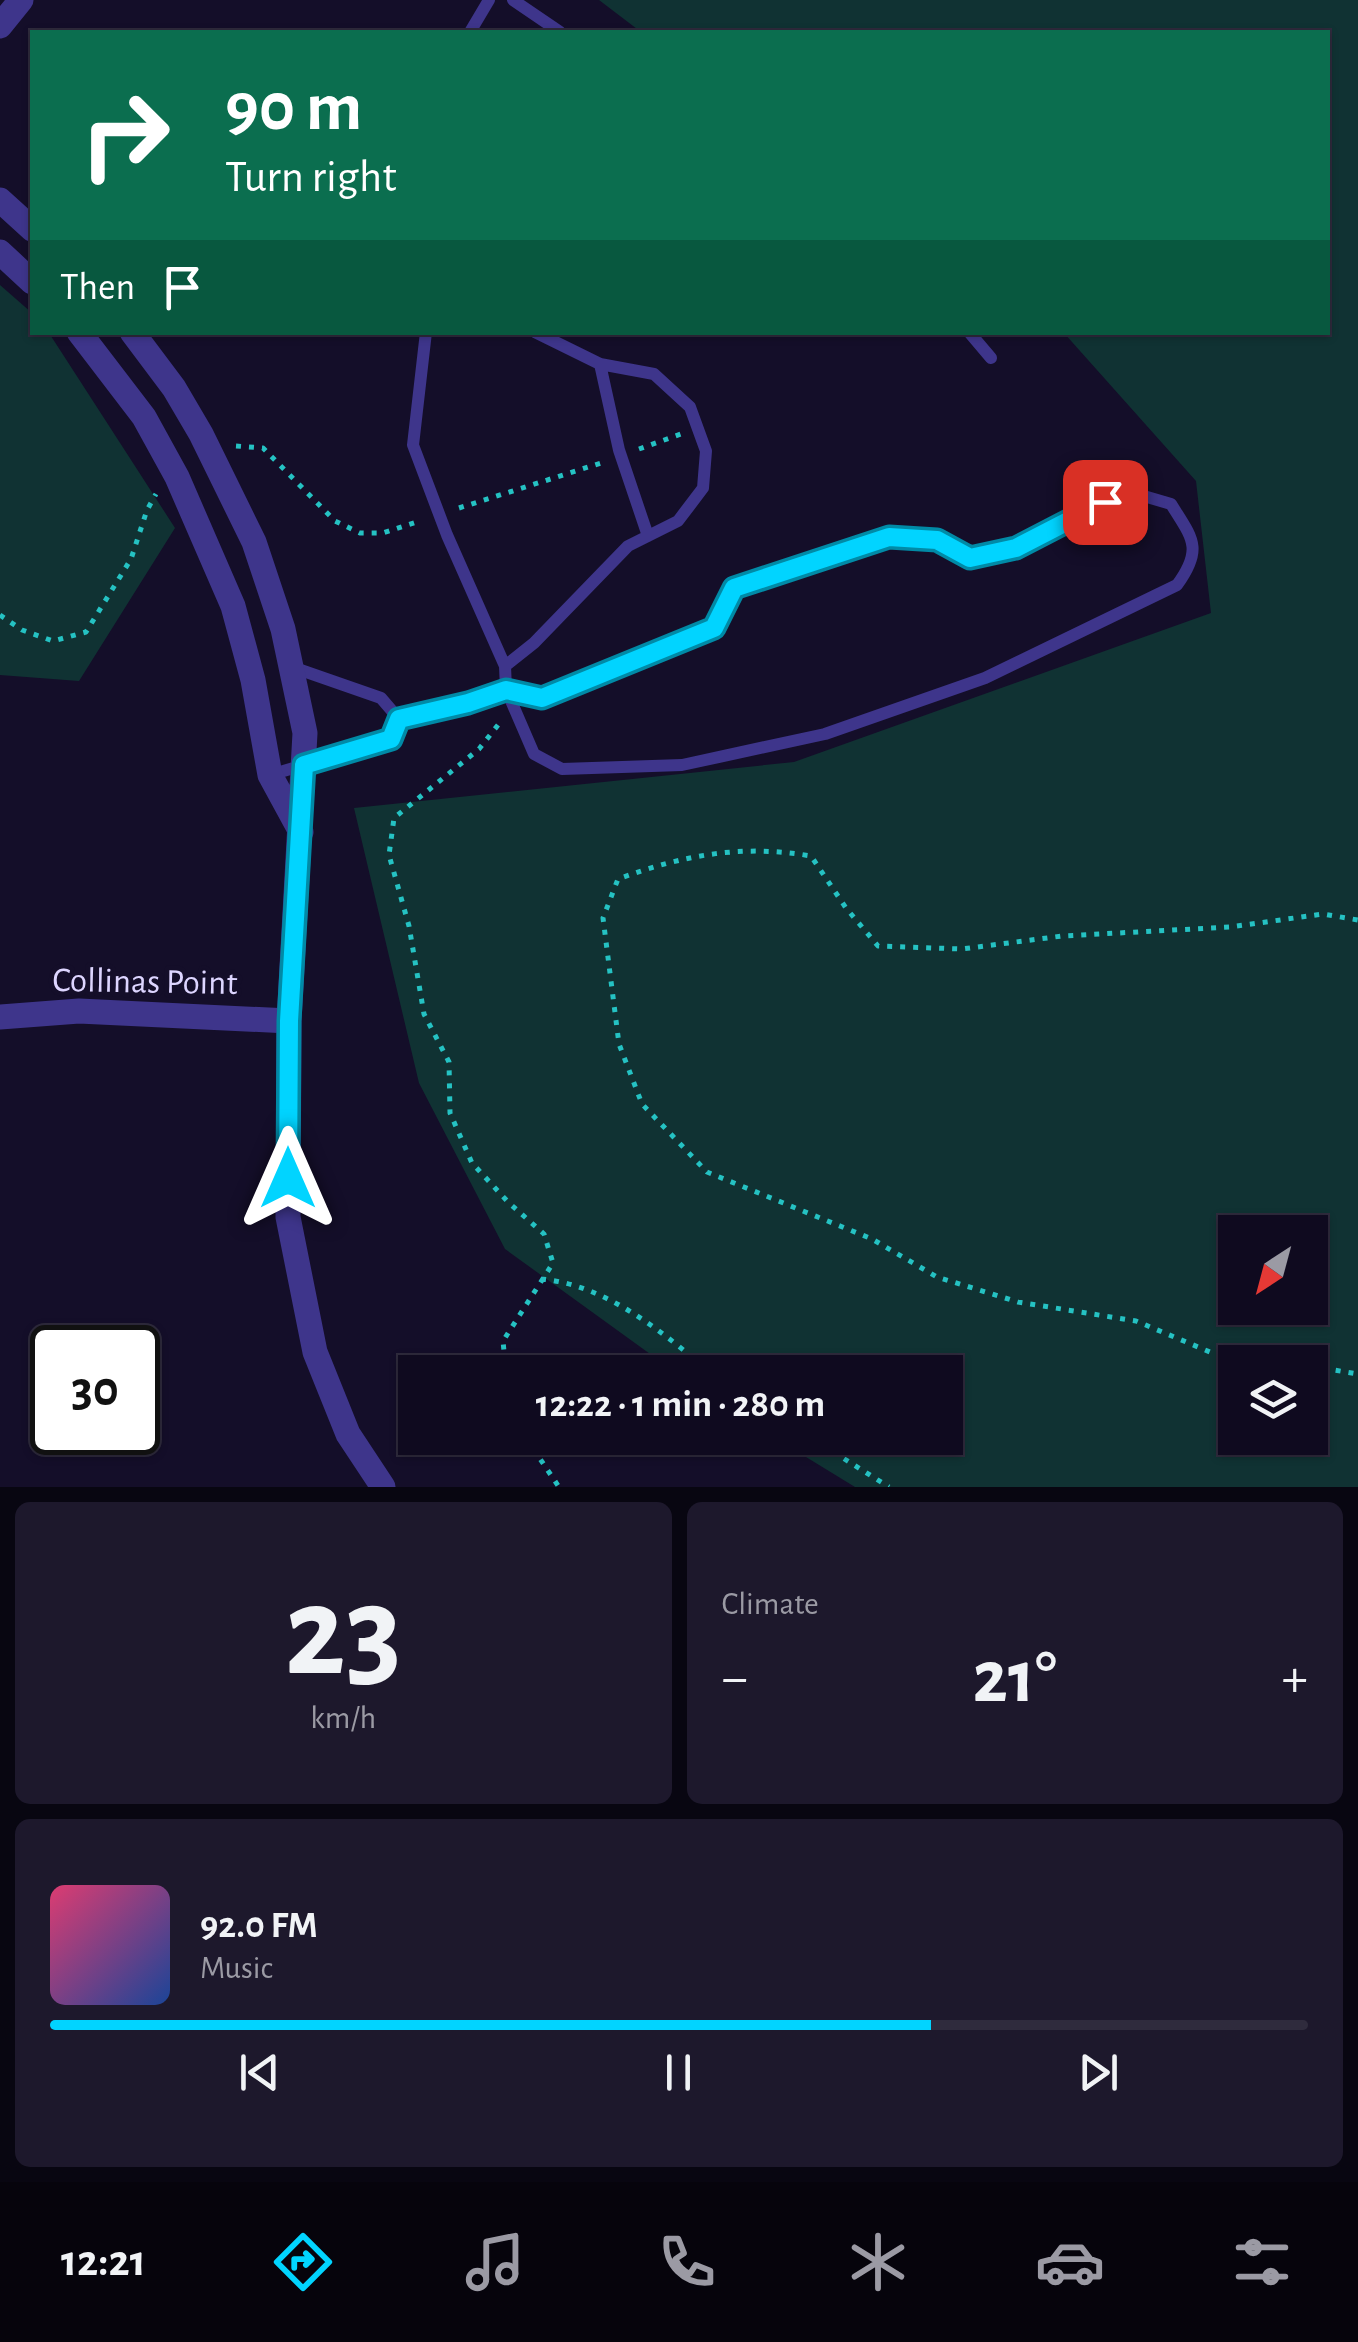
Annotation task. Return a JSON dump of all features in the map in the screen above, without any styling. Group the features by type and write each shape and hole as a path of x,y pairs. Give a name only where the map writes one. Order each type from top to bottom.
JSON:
{"street":[{"path":"0,26 21,0"},
{"path":"0,200 30,227"},
{"path":"0,252 30,280"},
{"path":"81,335 144,418 177,476 233,606 254,680 270,775 301,832"},
{"path":"134,335 174,388 212,457 254,542 284,628 305,733 289,1021 288,1217 315,1352 348,1434 383,1487"},
{"name":"Collinas Point","path":"0,1017 79,1011 289,1021"}],"lane":[{"path":"471,30 489,0"},
{"path":"513,0 557,30"},
{"path":"399,719 506,690 542,698 714,628 734,588 889,537 937,540 970,558 1016,548 1080,512 1130,492 1171,504 1193,540 1190,567 1177,585 985,678 825,734 682,765 562,769 534,754 506,690 505,666 413,445 426,335"},
{"path":"505,666 534,642 628,546 678,520 703,488 706,450 690,407 654,374 600,364 541,335"},
{"path":"972,335 991,358"},
{"path":"600,364 622,456 648,536"},
{"path":"292,667 381,698 399,719"},
{"path":"270,775 391,739 399,719"}],"path":[{"path":"212,457 233,446 263,448 335,521 360,533 383,533 698,428"},
{"path":"0,615 22,630 53,641 86,632 131,559 147,510 164,482 177,476"},
{"path":"504,1355 502,1341 553,1263 544,1234 472,1163 450,1113 449,1062 424,1014 409,926 388,856 394,818 479,749 513,705"},
{"path":"1218,1353 1136,1321 1018,1302 937,1277 872,1239 706,1172 642,1104 618,1044 603,918 618,879 674,858 771,850 811,856 878,946 962,950 1062,936 1230,927 1323,914 1358,920"},
{"path":"541,1280 564,1281 615,1302 687,1355"},
{"path":"1328,1369 1358,1374"},
{"path":"538,1455 560,1487"},
{"path":"838,1455 889,1487"}],"green space":[{"path":"599,0 1358,0 1358,1487 855,1487 803,1455 963,1455 963,1355 652,1355 505,1249 419,1083 354,808 794,762 1211,613 1196,481 1066,335 1330,335 1330,30 638,30"},
{"path":"0,285 30,311 30,335 50,335 175,528 79,681 0,675"}],"route":[{"path":"288,1178 289,1021 304,765 391,739 399,719 506,690 542,698 714,628 734,588 889,537 937,540 970,558 1016,548 1105,502"}]}
